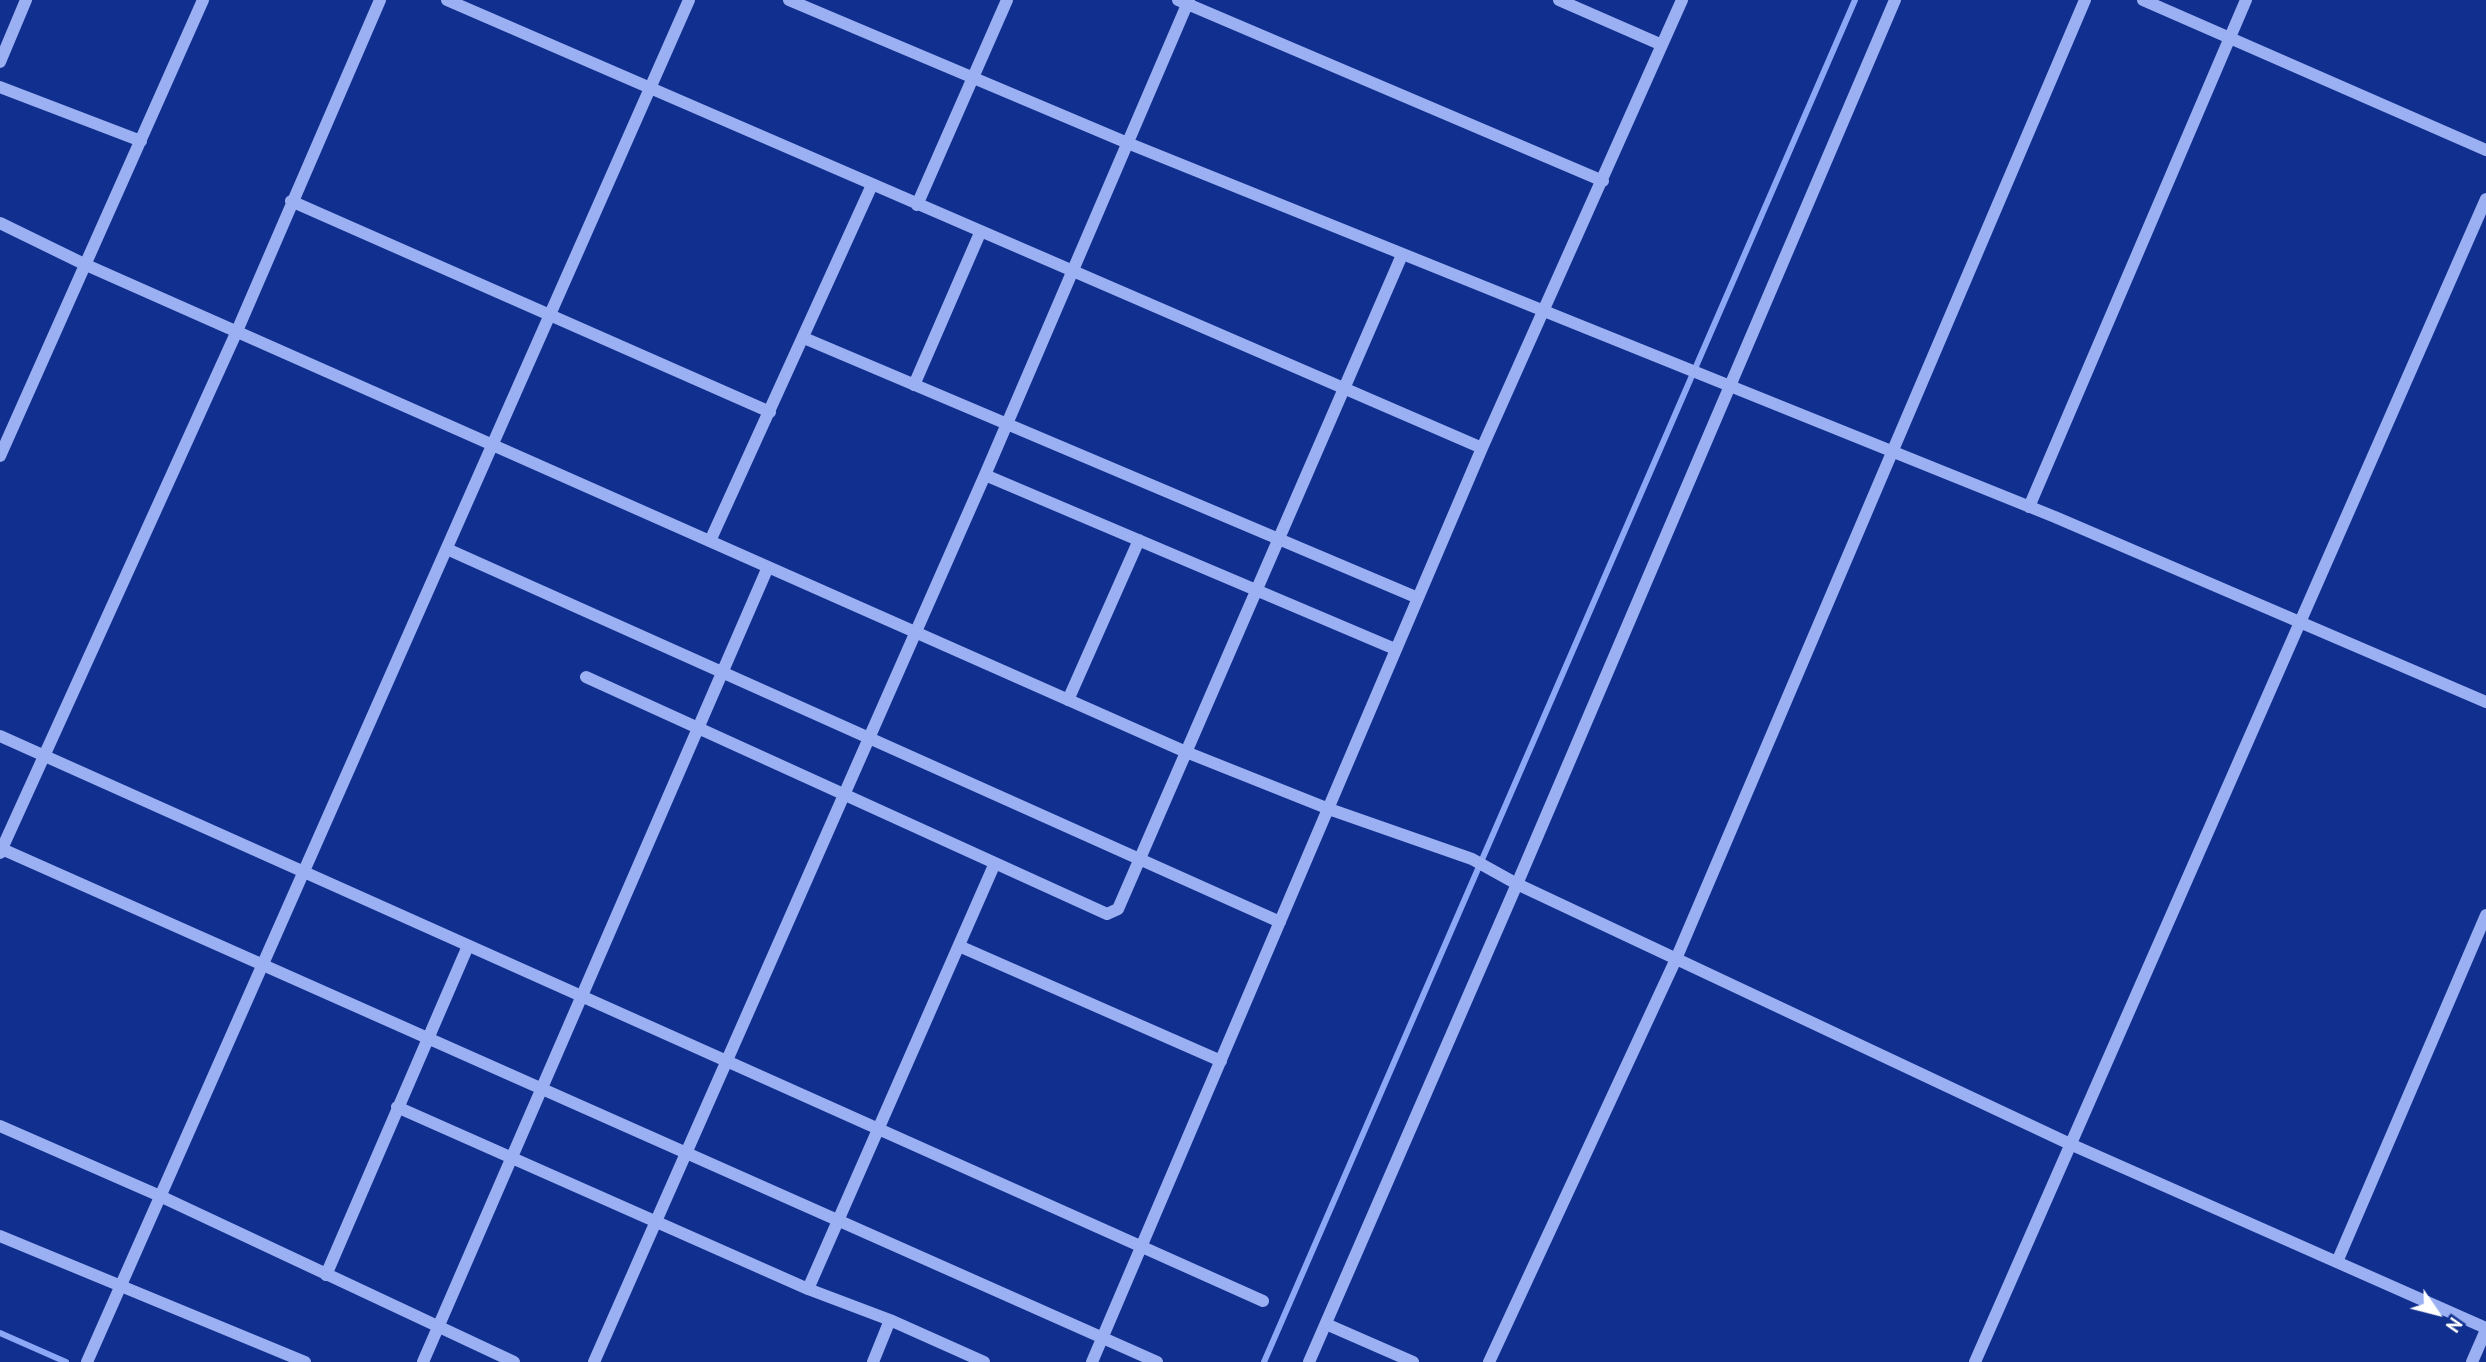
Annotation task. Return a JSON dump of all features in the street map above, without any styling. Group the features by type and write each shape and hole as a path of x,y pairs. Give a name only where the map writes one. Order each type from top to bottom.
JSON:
{"street":[{"path":"0,62 26,0"},
{"path":"0,456 203,0"},
{"path":"380,0 237,331 42,755 1,851 1157,1362"},
{"path":"447,0 1073,274 1482,448"},
{"path":"87,1362 689,0"},
{"path":"789,0 1130,144 2029,507 2486,702"},
{"path":"917,205 1007,0"},
{"path":"1559,0 1662,45"},
{"path":"1092,1362 1482,448 1682,0"},
{"path":"1309,1362 1517,884 1895,0"},
{"path":"1489,1362 1676,958 2085,0"},
{"path":"2143,0 2486,150"},
{"path":"2029,507 2246,0"},
{"path":"594,1362 1130,144 1185,1 1603,181"},
{"path":"0,87 141,141"},
{"path":"710,541 872,185"},
{"path":"1975,1362 2486,199"},
{"path":"291,201 771,412"},
{"path":"0,223 84,264 1186,752 1329,809 1472,859 1517,884 2070,1144 2486,1329 2472,1362"},
{"path":"914,385 980,233"},
{"path":"586,677 1107,914 1118,909 1402,255"},
{"path":"804,338 1418,598"},
{"path":"985,475 1395,649"},
{"path":"1068,700 1139,540"},
{"path":"447,549 1280,922"},
{"path":"423,1362 768,567"},
{"path":"0,736 1263,1301"},
{"path":"808,1289 995,863"},
{"path":"2337,1262 2486,915"},
{"path":"326,1275 468,946"},
{"path":"959,946 1221,1061"},
{"path":"397,1107 808,1289 890,1320 984,1362"},
{"path":"0,1126 160,1196 514,1362"},
{"path":"0,1236 305,1362"},
{"path":"873,1362 890,1320"},
{"path":"1326,1324 1413,1362"}],"waterway":[{"path":"1264,1362 1855,0"},
{"path":"0,1333 66,1362"}]}
